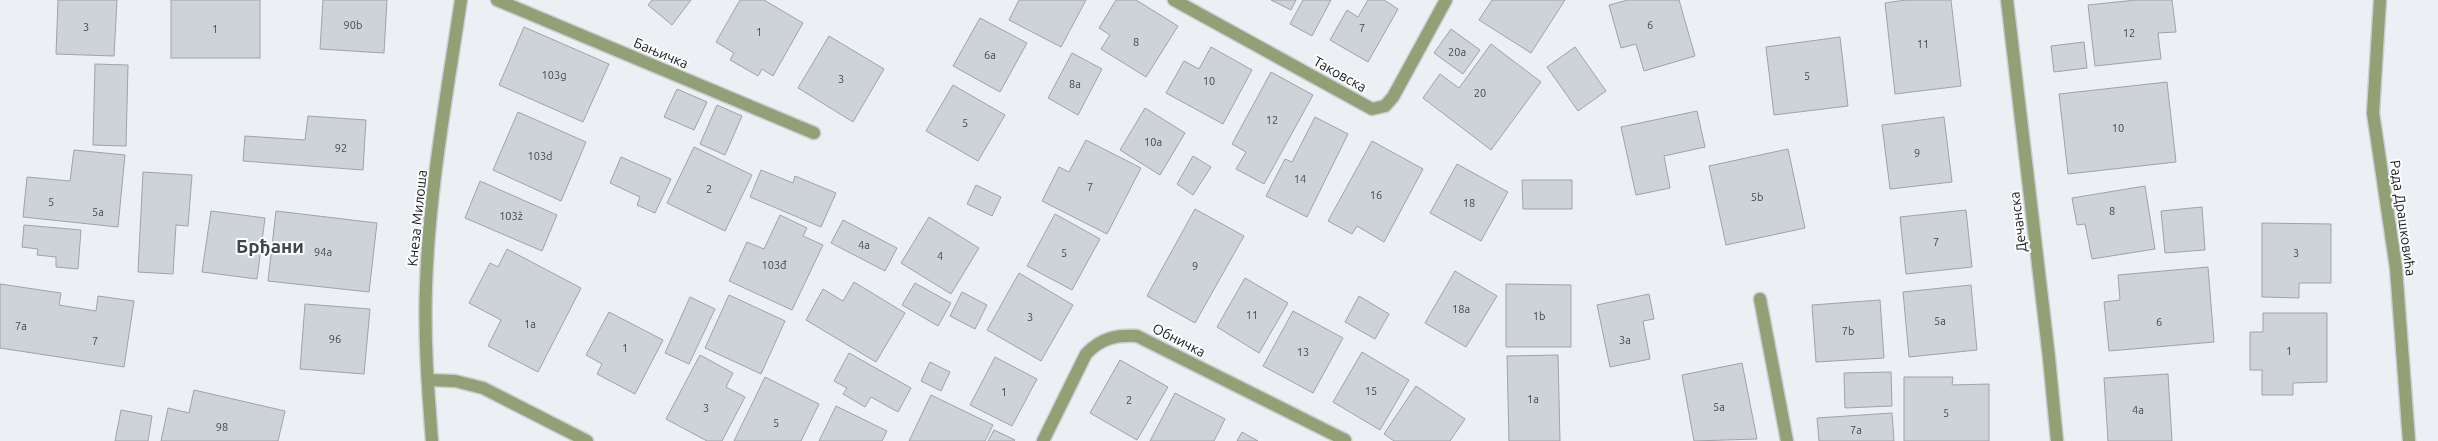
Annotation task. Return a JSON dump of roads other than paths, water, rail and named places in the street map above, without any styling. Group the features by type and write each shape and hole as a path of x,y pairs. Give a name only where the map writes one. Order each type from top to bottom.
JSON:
{"street":[{"name":"Кнеза Милоша","path":"432,441 428,380 426,285 432,216 461,0"},
{"name":"Бањичка","path":"497,0 814,133"},
{"name":"Таковска","path":"1174,0 1372,109 1385,106 1393,97 1446,0"},
{"name":"Дечанска","path":"2006,0 2049,358 2057,441"},
{"name":"Рада Драшковића","path":"2380,0 2373,113 2396,268 2410,441"},
{"path":"1760,299 1787,441"},
{"name":"Обничка","path":"1043,441 1086,354 1095,344 1106,339 1122,336 1137,336 1345,440"},
{"path":"428,380 455,381 483,388 587,441"}],"district":[{"name":"Брђани","path":"270,246"}]}
